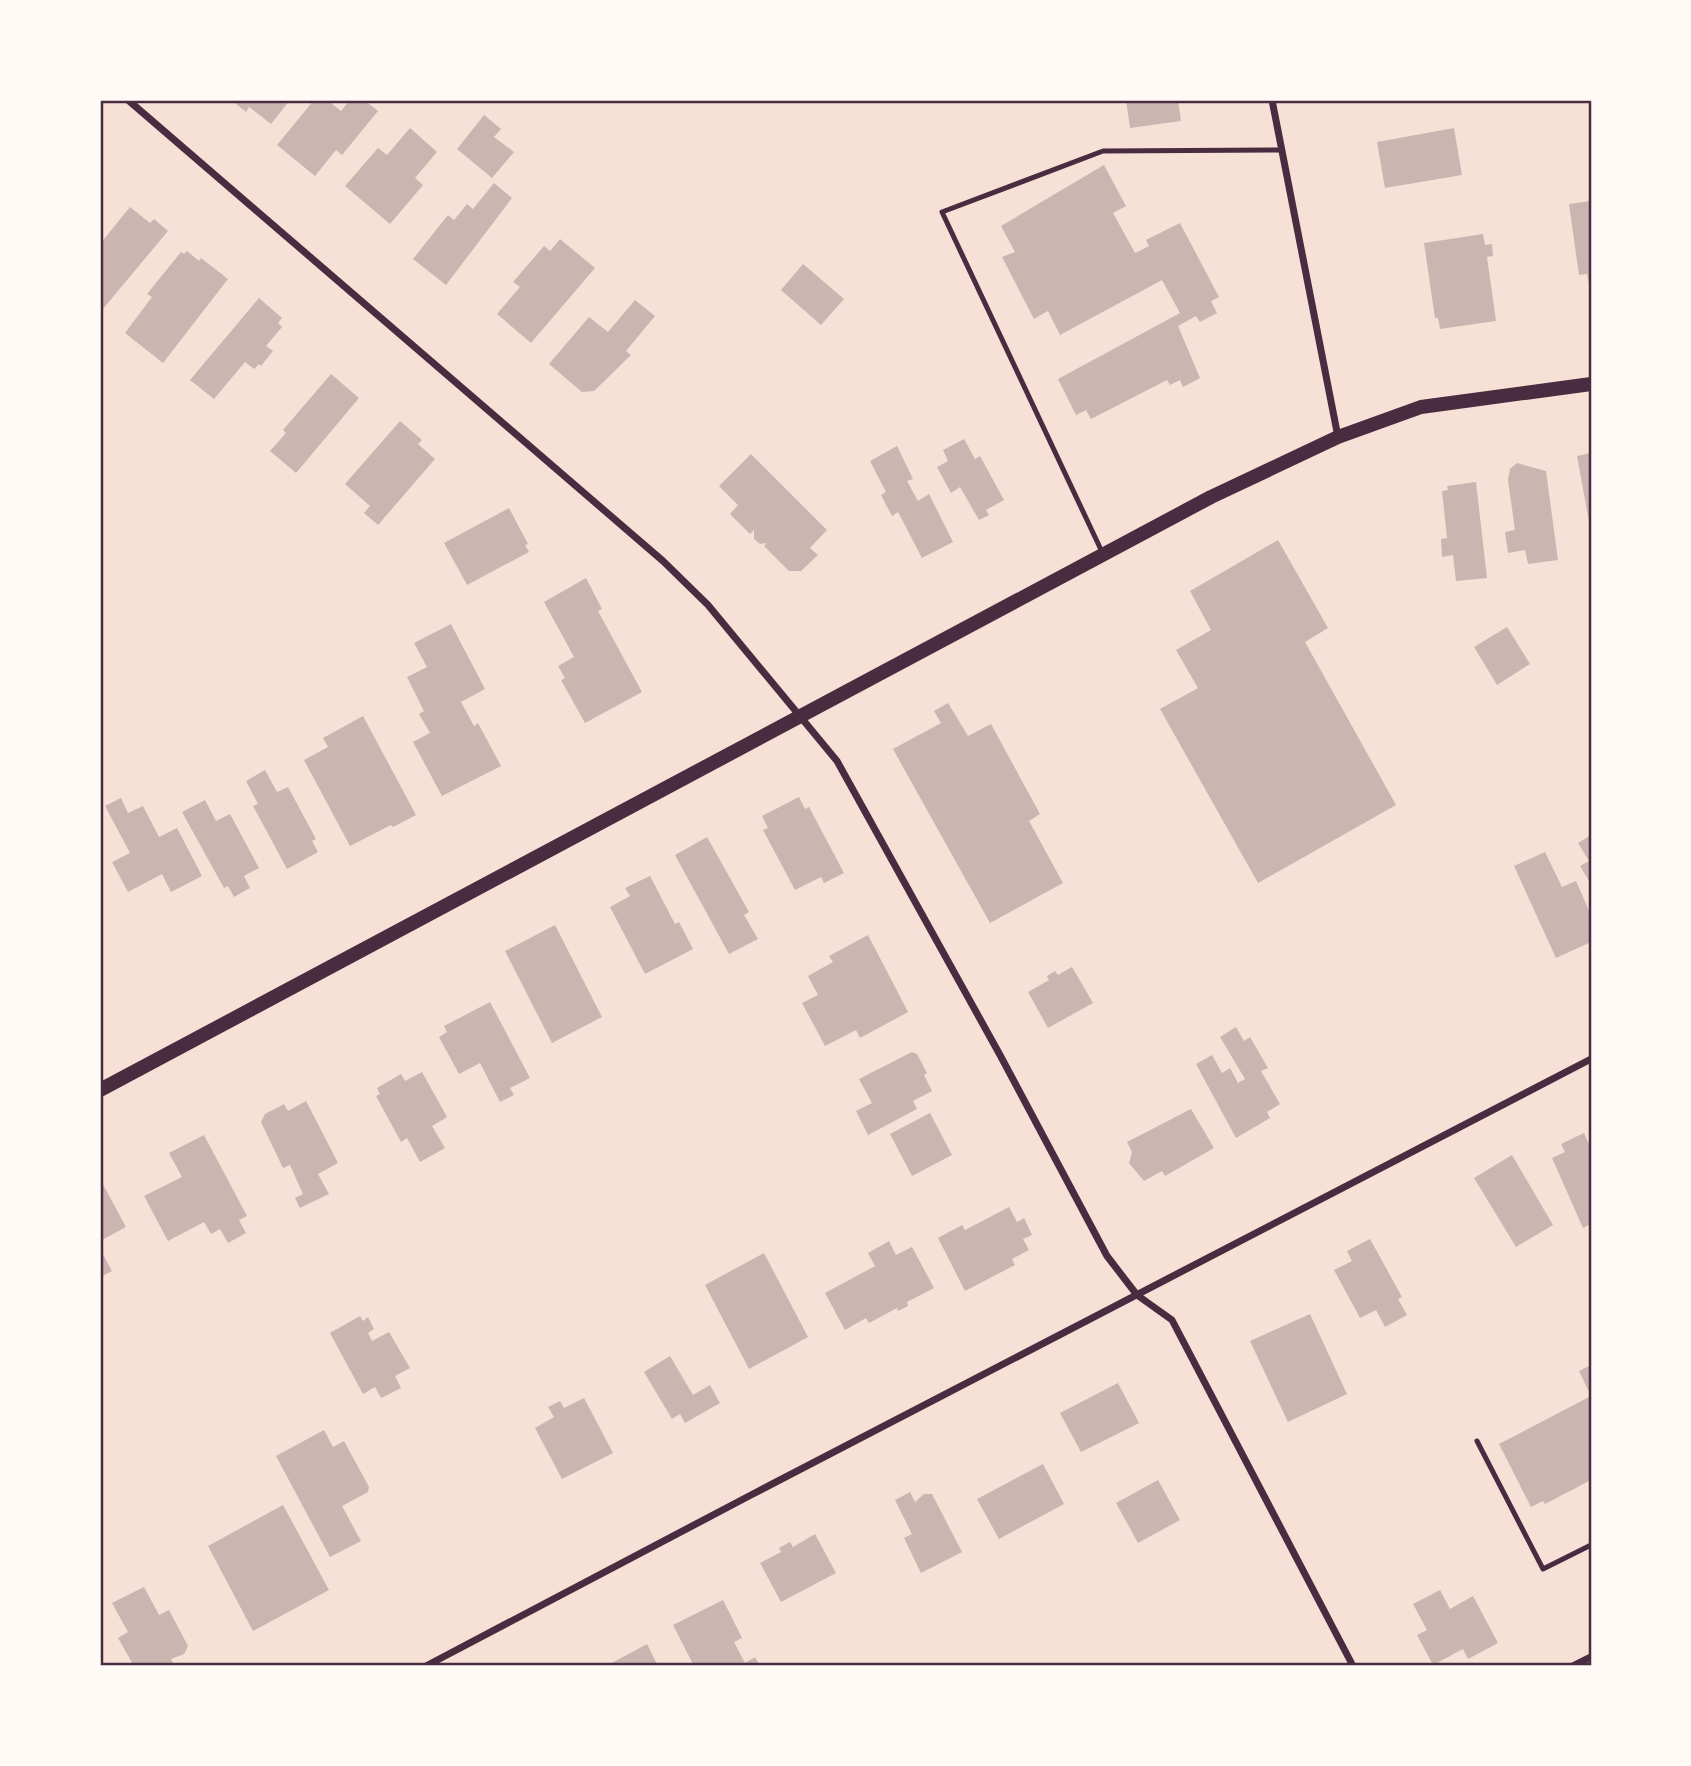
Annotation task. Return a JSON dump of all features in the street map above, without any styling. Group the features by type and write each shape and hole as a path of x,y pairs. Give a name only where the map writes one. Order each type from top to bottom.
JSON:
{"main road":[{"path":"100,1090 1211,498 1338,437 1421,407 1591,384"}],"street":[{"path":"128,100 663,561 708,605 837,761 1000,1055 1107,1256 1137,1295 1172,1320 1353,1666"},
{"path":"1272,100 1338,437"},
{"path":"426,1666 1591,1059"},
{"path":"1573,1666 1591,1657"}],"lane":[{"path":"1103,556 942,212 1103,150 1281,150"},
{"path":"1477,1441 1544,1569 1591,1545"}],"building":[{"path":"231,100 290,100 271,124 249,107 246,112"},
{"path":"314,100 327,100 341,111 350,100 364,100 378,111 342,155 336,150 315,176 277,145"},
{"path":"1126,100 1178,100 1181,121 1130,128"},
{"path":"484,115 501,129 494,137 514,152 492,178 457,149"},
{"path":"410,128 437,152 415,178 423,185 390,224 345,186 378,148 387,155"},
{"path":"1454,128 1462,175 1385,188 1377,142"},
{"path":"1104,165 1126,206 1113,213 1135,253 1149,246 1146,240 1180,223 1219,297 1211,301 1217,313 1200,322 1196,316 1178,326 1200,378 1183,387 1180,380 1170,385 1167,380 1091,419 1086,410 1076,415 1058,379 1180,313 1162,280 1060,335 1048,311 1034,319 1002,257 1015,252 1001,226"},
{"path":"494,183 512,198 446,285 413,259 448,215 454,220 467,204 473,209"},
{"path":"1591,201 1590,289 1587,274 1579,275 1569,204"},
{"path":"130,207 150,223 154,219 168,231 102,310 100,244"},
{"path":"1483,234 1485,245 1492,244 1493,256 1487,257 1496,321 1440,329 1438,318 1435,318 1424,243"},
{"path":"560,239 595,268 531,343 497,314 520,287 513,282 544,246 550,251"},
{"path":"187,251 199,261 201,258 228,279 163,363 125,333 152,297 147,294 181,252 184,254"},
{"path":"803,264 844,299 821,325 781,290"},
{"path":"259,298 282,318 278,323 282,327 266,346 273,351 261,366 259,364 254,369 245,362 214,399 190,380"},
{"path":"635,300 655,316 626,351 631,355 594,391 582,392 549,364 589,317 608,332"},
{"path":"331,374 359,398 296,473 270,451 286,433 283,430"},
{"path":"400,421 422,440 418,444 435,459 378,525 364,513 370,506 345,484"},
{"path":"964,439 975,459 980,456 1004,500 986,510 989,515 979,520 960,487 951,493 937,467 948,461 943,450"},
{"path":"897,446 913,479 907,481 918,501 929,494 953,542 922,558 898,512 892,516 881,495 886,492 870,461"},
{"path":"1591,453 1591,527 1590,527 1577,456"},
{"path":"751,454 827,530 810,548 818,555 801,571 789,571 764,546 767,543 760,544 754,539 754,530 750,534 730,514 738,505 719,486"},
{"path":"1517,463 1546,471 1558,560 1528,564 1525,550 1508,553 1505,532 1515,530 1508,480 1510,469"},
{"path":"1476,482 1487,578 1456,581 1453,555 1442,557 1441,539 1447,538 1442,491 1448,490 1447,486"},
{"path":"509,508 528,544 525,545 529,552 467,585 444,543"},
{"path":"1278,540 1328,628 1305,642 1396,805 1258,883 1160,709 1198,688 1176,650 1211,630 1190,591"},
{"path":"586,578 602,609 598,611 642,692 585,723 561,680 565,678 558,666 574,657 544,602"},
{"path":"451,624 485,689 461,702 474,726 478,723 501,766 442,796 413,742 430,733 419,714 424,711 407,677 427,667 414,643"},
{"path":"1507,627 1530,664 1497,685 1474,647"},
{"path":"948,703 968,736 991,724 1040,814 1029,821 1063,883 990,923 893,749 941,723 934,711"},
{"path":"363,716 416,815 350,846 304,760 328,747 323,738"},
{"path":"265,770 277,792 288,787 316,839 312,841 318,852 287,869 253,806 258,804 246,781"},
{"path":"799,797 805,809 809,807 844,873 824,883 821,877 795,890 763,830 768,828 762,816"},
{"path":"121,798 128,813 143,806 159,837 177,828 202,876 171,892 162,874 128,892 112,862 130,853 105,806"},
{"path":"205,800 216,821 230,814 259,868 244,876 250,888 234,897 228,886 224,888 182,812"},
{"path":"1591,835 1591,884 1580,866 1589,861 1578,843"},
{"path":"707,837 749,912 744,915 758,939 729,954 675,855"},
{"path":"1545,852 1562,887 1576,881 1591,915 1591,942 1556,958 1514,866"},
{"path":"650,876 675,924 679,922 693,949 645,974 610,907 630,896 625,888"},
{"path":"555,925 602,1017 552,1043 505,951"},
{"path":"868,935 908,1012 860,1038 856,1030 825,1046 802,1003 818,995 808,976 833,962 829,956"},
{"path":"1072,967 1093,1003 1048,1028 1028,992 1049,980 1047,976 1055,971 1058,975"},
{"path":"490,1002 530,1078 510,1088 514,1095 500,1102 480,1063 459,1074 439,1037 447,1032 444,1026"},
{"path":"1236,1027 1244,1041 1250,1037 1268,1068 1261,1071 1280,1104 1267,1112 1270,1118 1236,1138 1196,1064 1212,1055 1222,1073 1230,1068 1238,1083 1245,1079 1220,1037"},
{"path":"912,1052 917,1054 927,1073 924,1075 932,1091 913,1101 917,1109 868,1135 856,1111 872,1103 859,1079"},
{"path":"422,1072 447,1117 432,1126 445,1148 420,1162 407,1138 401,1142 376,1096 380,1094 377,1088 401,1074 405,1081"},
{"path":"306,1101 338,1163 318,1174 329,1194 300,1208 295,1198 303,1194 290,1165 283,1168 261,1122 265,1114 284,1104 288,1111"},
{"path":"1191,1109 1214,1148 1165,1176 1162,1171 1144,1181 1129,1163 1132,1152 1127,1142"},
{"path":"930,1113 952,1155 912,1176 890,1134"},
{"path":"1584,1133 1591,1149 1591,1224 1583,1228 1552,1158 1565,1152 1561,1144"},
{"path":"204,1135 247,1216 239,1220 246,1233 228,1243 220,1229 211,1234 204,1222 168,1241 144,1196 182,1177 169,1153"},
{"path":"1512,1155 1553,1225 1516,1247 1474,1178"},
{"path":"100,1179 126,1227 100,1241"},
{"path":"1009,1207 1017,1222 1024,1218 1032,1235 1023,1239 1029,1250 1012,1259 1015,1265 965,1291 938,1238 962,1225 965,1230"},
{"path":"1370,1239 1402,1297 1398,1299 1407,1315 1385,1327 1376,1310 1360,1318 1334,1270 1352,1261 1347,1251"},
{"path":"889,1241 896,1255 912,1247 934,1288 907,1302 908,1306 898,1311 897,1308 869,1323 866,1318 845,1330 825,1293 875,1266 868,1253"},
{"path":"100,1249 112,1271 100,1277"},
{"path":"764,1253 808,1337 749,1369 705,1285"},
{"path":"1310,1314 1347,1394 1288,1422 1250,1341"},
{"path":"360,1316 363,1321 368,1317 374,1329 368,1333 372,1341 389,1332 410,1368 395,1376 401,1388 381,1398 375,1387 363,1394 330,1333"},
{"path":"670,1356 693,1395 710,1385 720,1403 685,1423 680,1414 672,1419 644,1372"},
{"path":"1591,1365 1591,1396 1579,1371"},
{"path":"1118,1383 1139,1423 1081,1452 1060,1413"},
{"path":"1591,1396 1591,1480 1545,1504 1543,1501 1531,1507 1499,1444"},
{"path":"584,1398 613,1453 562,1479 535,1428 554,1417 548,1407 560,1401 564,1408"},
{"path":"324,1430 333,1447 344,1441 369,1487 368,1492 342,1506 361,1541 330,1557 276,1456"},
{"path":"1043,1464 1064,1504 999,1539 977,1499"},
{"path":"1158,1480 1180,1520 1138,1543 1116,1503"},
{"path":"910,1492 915,1502 924,1494 932,1494 962,1552 921,1573 904,1538 912,1534 895,1500"},
{"path":"283,1505 329,1590 253,1631 208,1546"},
{"path":"815,1534 836,1573 781,1602 760,1563 781,1552 779,1548 790,1542 793,1547"},
{"path":"144,1587 159,1615 169,1610 188,1646 184,1654 171,1659 173,1663 167,1666 134,1666 118,1638 128,1632 112,1603"},
{"path":"1440,1590 1450,1609 1473,1596 1498,1643 1468,1659 1463,1649 1433,1665 1417,1635 1427,1630 1413,1604"},
{"path":"723,1600 742,1638 734,1642 745,1663 755,1657 760,1666 694,1666 673,1625"},
{"path":"647,1644 658,1666 606,1666"}]}
